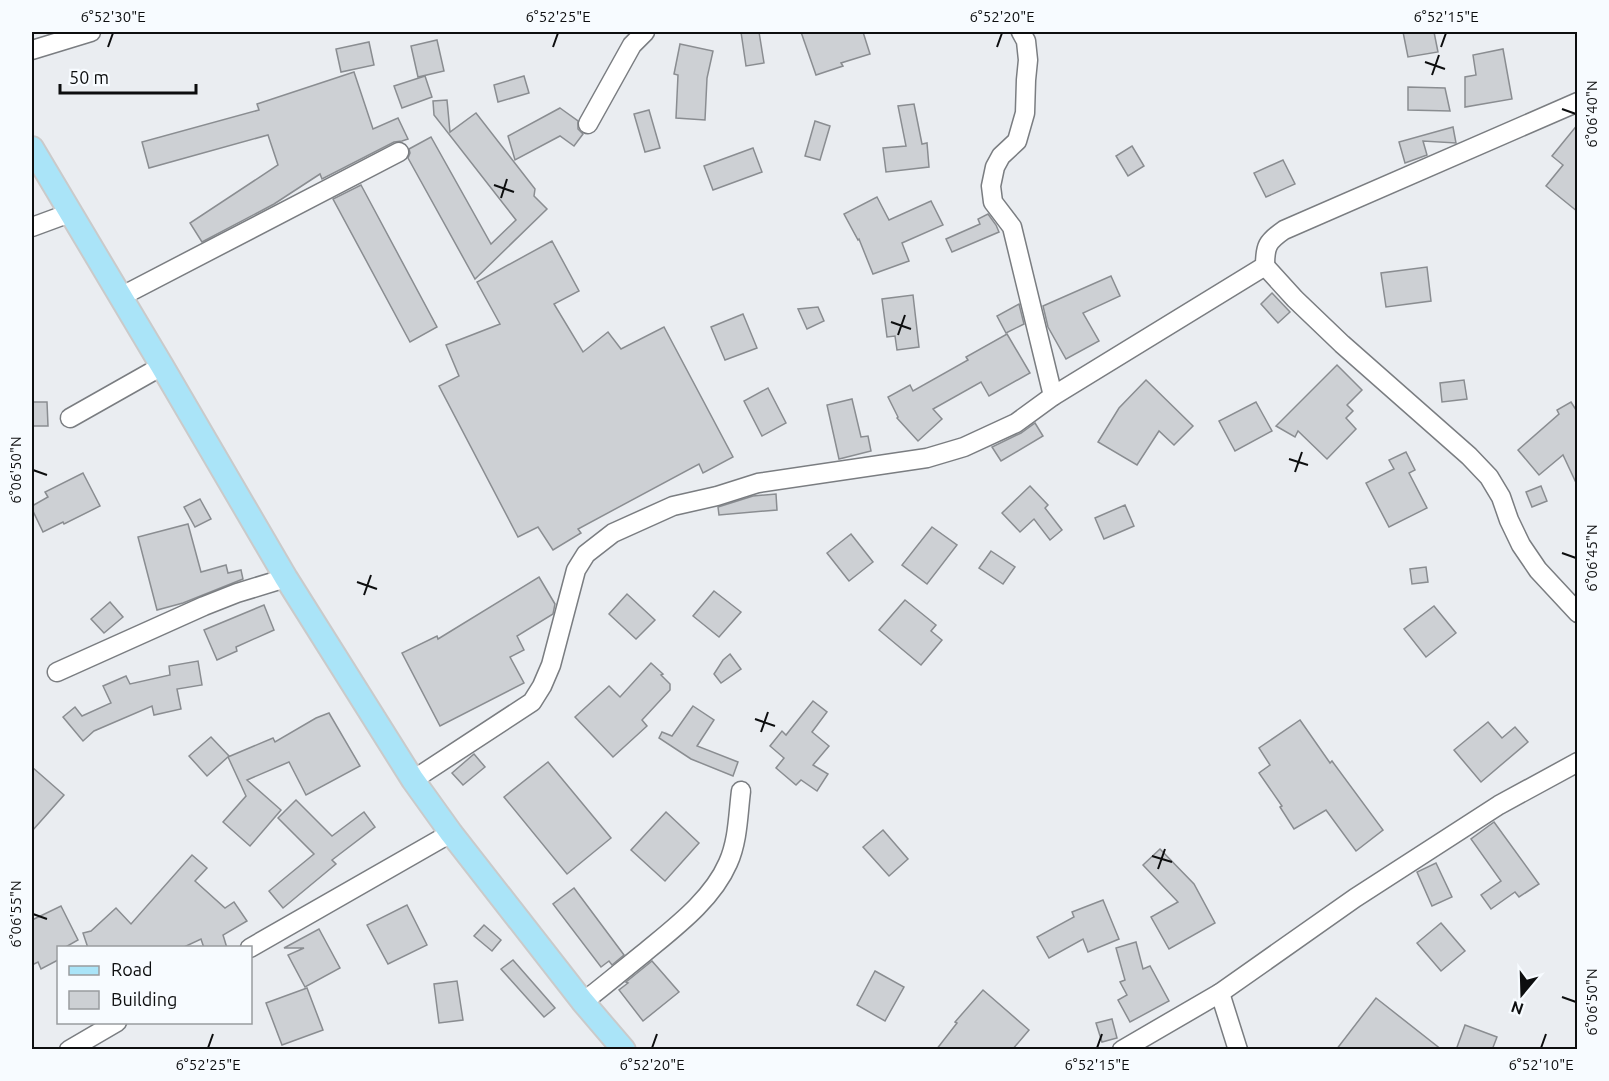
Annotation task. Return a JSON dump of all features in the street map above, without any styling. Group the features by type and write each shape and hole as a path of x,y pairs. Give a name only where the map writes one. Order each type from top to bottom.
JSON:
{"main road":[{"path":"32,148 286,579 413,780 583,1002 624,1050"}],"street":[{"path":"32,50 92,32"},
{"path":"588,124 632,45 645,32"},
{"path":"1021,32 1026,41 1028,60 1025,113 1017,141 1001,156 995,167 991,186 993,202 1012,226 1053,396"},
{"path":"1578,102 1284,231 1273,238 1265,250 1265,266 1295,299 1469,456 1489,477 1501,497 1521,544 1538,570 1578,613"},
{"path":"120,297 399,152"},
{"path":"32,227 70,213"},
{"path":"413,780 532,702 542,687 551,665 576,570 586,554 613,533 673,506 717,496 758,483 927,458 964,447 1016,423 1053,396 1265,266"},
{"path":"70,418 162,366"},
{"path":"57,672 204,606 237,593 286,579"},
{"path":"1122,1050 1220,993 1355,898 1499,805 1578,762"},
{"path":"583,1002 668,932 712,890 723,873 733,848 741,791"},
{"path":"252,947 451,832"},
{"path":"1220,993 1239,1050"},
{"path":"69,1050 92,1044 116,1024"}],"building":[{"path":"741,32 759,32 764,63 746,66"},
{"path":"801,32 863,32 870,54 841,63 843,66 816,75"},
{"path":"1403,32 1434,32 1438,52 1408,57"},
{"path":"437,40 444,71 418,77 411,46"},
{"path":"369,42 374,65 341,72 336,49"},
{"path":"680,44 713,51 707,78 705,120 676,118 678,75 674,74"},
{"path":"1503,49 1512,99 1465,107 1465,77 1476,75 1473,55"},
{"path":"354,72 373,129 398,118 408,139 394,142 322,179 320,174 274,204 202,242 190,223 278,165 268,135 149,168 142,142 259,110 257,104"},
{"path":"425,76 432,97 402,108 394,86"},
{"path":"524,76 529,93 498,102 494,85"},
{"path":"1408,87 1445,88 1450,111 1408,110"},
{"path":"447,100 450,132 476,113 535,189 534,196 547,209 475,279 408,158 409,149 431,137 491,244 516,220 434,115 433,101"},
{"path":"914,104 922,144 927,143 929,167 886,172 883,148 906,146 898,106"},
{"path":"560,108 578,121 578,129 583,134 574,146 560,136 515,160 508,136"},
{"path":"649,110 660,148 645,152 634,114"},
{"path":"815,121 830,126 820,160 805,156"},
{"path":"1578,124 1578,212 1546,186 1563,165 1552,156"},
{"path":"1453,127 1456,143 1423,141 1427,155 1405,163 1399,142"},
{"path":"1132,146 1144,166 1128,176 1116,156"},
{"path":"753,148 762,172 713,190 704,166"},
{"path":"1283,160 1295,184 1266,197 1254,173"},
{"path":"361,185 437,327 410,342 333,199"},
{"path":"877,197 889,220 931,201 943,225 902,243 909,261 873,274 859,239 844,214"},
{"path":"988,214 999,232 952,252 946,239 980,224 978,219"},
{"path":"552,241 579,291 554,304 583,352 608,332 621,349 664,327 733,457 703,473 699,464 578,529 581,533 553,550 538,527 518,537 439,386 459,376 446,345 500,324 477,282"},
{"path":"1427,267 1431,301 1386,307 1381,273"},
{"path":"1111,276 1120,296 1083,313 1099,341 1066,359 1048,327 1043,306"},
{"path":"1272,293 1290,312 1278,323 1261,304"},
{"path":"913,295 919,347 897,350 895,336 887,337 882,299"},
{"path":"1019,304 1024,324 1006,333 997,316"},
{"path":"818,307 824,321 807,329 798,309"},
{"path":"743,314 757,348 725,360 711,327"},
{"path":"1007,334 1030,373 989,396 981,382 933,409 942,419 918,441 897,418 888,397 910,385 913,391 968,360 966,357"},
{"path":"1337,365 1362,390 1347,405 1353,411 1346,418 1356,429 1327,459 1298,431 1295,437 1276,426"},
{"path":"1146,380 1193,426 1174,445 1159,431 1137,465 1098,442 1119,408"},
{"path":"1464,380 1467,399 1442,402 1440,383"},
{"path":"768,388 786,423 762,436 744,401"},
{"path":"852,399 861,437 868,436 871,451 839,459 827,405"},
{"path":"32,402 47,402 48,426 32,426"},
{"path":"1256,402 1272,431 1235,451 1219,421"},
{"path":"1571,402 1578,413 1578,487 1563,455 1539,475 1518,450 1559,414 1557,410"},
{"path":"1035,423 1043,436 1001,461 992,447 1021,433"},
{"path":"1406,452 1415,470 1409,473 1427,508 1389,527 1366,483 1394,469 1389,460"},
{"path":"83,473 100,506 43,532 32,506 48,497 45,492"},
{"path":"1030,486 1048,505 1045,508 1062,530 1050,540 1034,519 1020,532 1002,513"},
{"path":"1541,486 1547,501 1532,507 1526,492"},
{"path":"776,494 777,510 719,515 718,507 753,496"},
{"path":"200,499 211,519 195,527 184,507"},
{"path":"1125,505 1134,526 1104,539 1095,518"},
{"path":"188,524 201,572 226,565 228,573 241,570 243,579 183,603 157,610 138,537"},
{"path":"932,527 957,545 927,584 902,565"},
{"path":"851,534 873,562 849,581 827,553"},
{"path":"991,551 1015,567 1003,584 979,568"},
{"path":"1426,567 1428,582 1412,584 1410,569"},
{"path":"539,577 555,604 553,614 517,636 524,650 510,657 524,683 440,726 402,653 437,636 438,639"},
{"path":"714,591 741,612 719,637 693,616"},
{"path":"627,594 655,620 636,639 609,614"},
{"path":"905,600 936,625 931,631 942,640 921,665 879,630"},
{"path":"110,602 123,617 104,633 91,619"},
{"path":"264,605 274,630 236,647 237,651 217,660 204,630"},
{"path":"1434,606 1456,633 1426,657 1404,629"},
{"path":"730,654 741,669 721,683 714,674"},
{"path":"198,661 202,685 177,689 181,709 154,715 152,706 94,731 83,741 63,717 75,707 82,716 111,703 103,686 126,676 130,684 170,675 169,666"},
{"path":"651,663 663,674 661,675 670,684 670,690 642,720 647,726 613,757 575,717 609,686 620,697"},
{"path":"813,701 827,712 812,732 829,746 813,765 828,774 817,791 801,780 796,785 776,768 784,758 770,746 782,731 786,735"},
{"path":"693,706 714,720 697,746 738,762 733,776 691,759 659,738 662,732 672,736"},
{"path":"329,713 360,766 306,795 289,762 247,780 281,810 250,846 223,822 246,796 228,757 273,738 275,742"},
{"path":"1300,720 1330,763 1332,761 1383,830 1356,851 1326,810 1294,829 1280,807 1282,806 1259,773 1270,765 1259,748"},
{"path":"1488,722 1502,738 1515,727 1528,742 1481,782 1454,750"},
{"path":"211,737 229,756 207,776 189,756"},
{"path":"474,754 485,767 463,785 452,773"},
{"path":"548,762 611,838 567,874 504,797"},
{"path":"32,767 64,795 32,831"},
{"path":"296,800 332,836 364,812 375,827 332,860 336,864 283,908 269,891 314,854 278,818"},
{"path":"666,812 699,843 665,881 631,850"},
{"path":"1494,822 1539,884 1519,897 1515,892 1491,909 1481,895 1501,881 1471,839"},
{"path":"883,830 908,859 889,876 863,847"},
{"path":"1160,849 1194,884 1215,923 1169,949 1151,917 1178,902 1143,865"},
{"path":"192,855 207,868 195,881 225,908 234,902 247,921 223,935 226,946 203,946 201,939 186,946 87,946 83,933 91,931 116,908 131,924"},
{"path":"1436,863 1452,897 1432,906 1417,872"},
{"path":"574,888 624,955 612,965 609,961 601,967 553,904"},
{"path":"1103,900 1119,939 1088,952 1083,939 1049,958 1037,937 1074,917 1072,912"},
{"path":"407,905 427,945 388,964 367,925"},
{"path":"61,906 78,940 68,946 57,946 57,961 41,969 38,962 32,965 32,920"},
{"path":"1441,923 1465,951 1441,971 1417,943"},
{"path":"484,925 501,940 492,951 474,936"},
{"path":"319,929 340,968 305,987 288,955 304,948 284,948"},
{"path":"1136,942 1143,969 1150,966 1169,1001 1130,1022 1118,1000 1127,995 1120,982 1125,980 1116,948"},
{"path":"513,960 555,1008 544,1017 501,969"},
{"path":"652,961 679,992 643,1021 619,990"},
{"path":"875,971 904,987 885,1021 857,1005"},
{"path":"457,981 463,1020 439,1023 434,984"},
{"path":"307,988 323,1030 282,1045 266,1003"},
{"path":"983,990 1029,1030 1012,1050 936,1050 957,1023 955,1022"},
{"path":"1376,998 1442,1050 1336,1050"},
{"path":"1112,1019 1117,1038 1102,1042 1096,1023"},
{"path":"1465,1025 1497,1037 1492,1050 1456,1050"}]}
